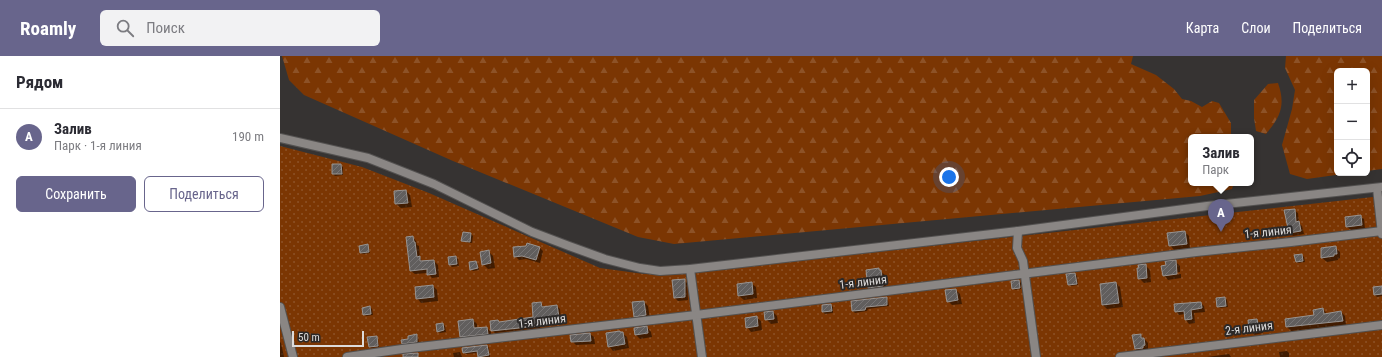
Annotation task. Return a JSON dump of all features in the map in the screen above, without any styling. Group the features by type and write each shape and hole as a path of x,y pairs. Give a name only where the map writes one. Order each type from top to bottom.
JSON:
{"street":[{"path":"280,138 368,158 434,184 532,232 605,259 640,268 660,271 690,269 1018,231 1207,206 1379,188 1382,232"},
{"path":"1018,231 1017,248 1023,261 1036,357"},
{"name":"1-я линия","path":"347,357 1196,252 1382,232"},
{"path":"690,269 702,357"},
{"path":"280,307 293,357"},
{"name":"2-я линия","path":"1120,357 1382,325"}],"green space":[{"path":"282,56 1133,56 1131,64 1156,75 1174,89 1182,99 1191,101 1202,107 1212,101 1219,103 1231,123 1231,134 1188,134 1188,186 1233,186 1232,189 1200,196 674,244 638,237 453,161 304,95 289,80"},
{"path":"1286,56 1382,56 1382,169 1370,171 1370,68 1334,68 1334,175 1307,179 1290,174 1282,145 1292,109 1295,90 1285,68"},
{"path":"1278,83 1281,105 1278,116 1266,134 1256,131 1254,100 1268,84"},
{"path":"280,146 362,167 429,193 600,268 644,274 695,272 1382,196 1382,357 280,357"}],"building":[{"path":"332,164 341,164 342,174 332,174"},
{"path":"406,190 408,203 395,204 394,191"},
{"path":"1295,209 1296,222 1299,221 1301,231 1289,233 1284,210"},
{"path":"1361,215 1362,225 1346,227 1345,217"},
{"path":"1185,231 1187,244 1169,246 1167,233"},
{"path":"463,232 471,233 470,242 461,241"},
{"path":"413,236 417,257 420,256 420,261 434,260 436,274 427,275 427,269 410,271 406,237"},
{"path":"527,243 540,247 536,260 522,256 514,257 513,247 526,246"},
{"path":"368,244 369,252 360,253 359,246"},
{"path":"1336,246 1337,254 1334,254 1334,256 1321,258 1321,248"},
{"path":"489,250 491,263 482,265 480,252"},
{"path":"1302,254 1303,261 1296,262 1294,255"},
{"path":"456,256 457,264 449,265 448,257"},
{"path":"1176,260 1177,274 1163,276 1161,266 1166,265 1165,261"},
{"path":"476,261 478,268 470,270 469,262"},
{"path":"1146,264 1147,278 1138,279 1138,265"},
{"path":"879,268 879,270 881,270 883,286 868,288 866,270"},
{"path":"1075,273 1077,284 1068,285 1066,274"},
{"path":"685,279 685,297 674,298 672,280"},
{"path":"1019,280 1020,288 1012,289 1011,281"},
{"path":"752,282 753,294 738,296 737,284"},
{"path":"1116,282 1119,303 1102,305 1100,284"},
{"path":"433,285 434,297 416,299 415,287"},
{"path":"1382,286 1382,294 1374,295 1373,287"},
{"path":"956,289 958,300 947,302 945,290"},
{"path":"887,297 887,305 866,307 865,310 852,311 851,301"},
{"path":"1225,297 1226,306 1217,307 1216,298"},
{"path":"644,301 646,315 634,317 632,302"},
{"path":"541,302 542,307 557,305 559,317 538,320 538,326 491,331 490,321 498,320 499,322 533,317 532,303"},
{"path":"1201,302 1202,308 1191,310 1192,319 1185,320 1184,311 1175,312 1174,304"},
{"path":"831,304 832,311 822,312 822,305"},
{"path":"370,306 371,314 363,315 362,308"},
{"path":"1323,308 1324,314 1341,311 1343,321 1286,327 1285,319 1314,315 1313,310"},
{"path":"773,311 774,319 765,320 764,312"},
{"path":"757,316 758,326 746,328 745,318"},
{"path":"473,319 474,328 487,327 488,334 460,337 458,321"},
{"path":"1257,319 1259,329 1249,331 1248,320"},
{"path":"443,323 444,330 437,332 436,324"},
{"path":"647,326 648,333 635,335 634,328"},
{"path":"623,332 625,344 608,347 606,333"},
{"path":"590,333 591,341 571,342 570,335"},
{"path":"417,334 417,342 402,344 401,340 408,339 408,336"},
{"path":"1141,334 1141,338 1144,338 1145,345 1143,348 1135,349 1132,335"},
{"path":"377,336 378,346 369,347 367,337"},
{"path":"487,345 489,355 478,357 477,351 463,353 462,348"},
{"path":"418,353 418,357 403,357 403,354"}],"place":[{"name":"Залив","path":"1221,232"}]}
